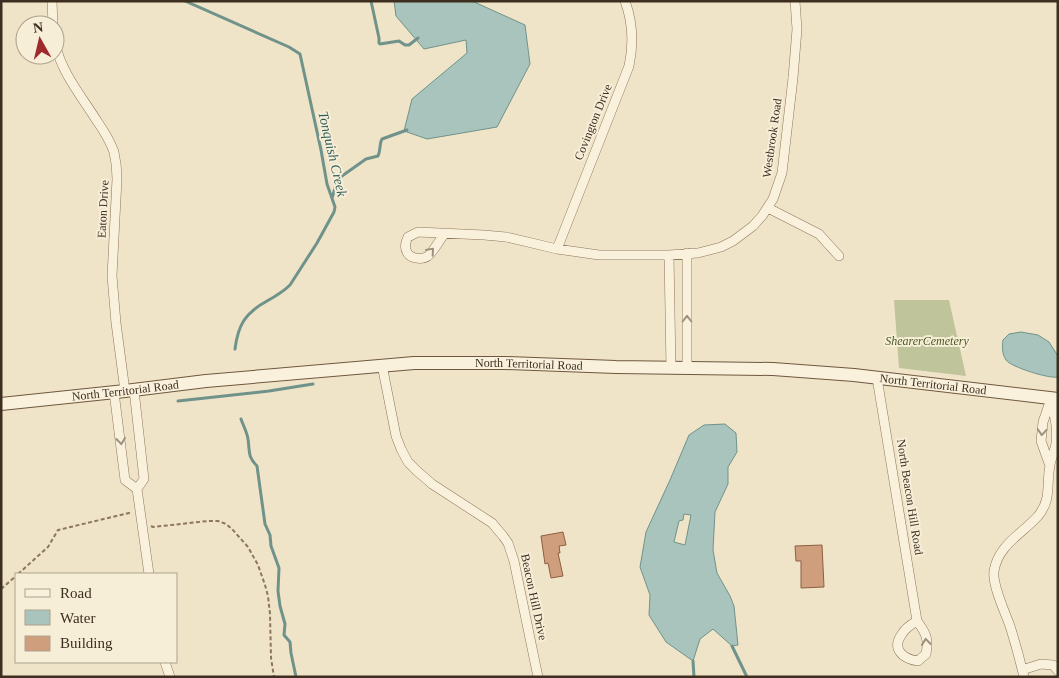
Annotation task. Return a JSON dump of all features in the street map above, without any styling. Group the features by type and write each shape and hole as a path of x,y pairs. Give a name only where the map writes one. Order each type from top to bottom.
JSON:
{"main road":[{"name":"North Territorial Road","path":"1,404 206,381 414,362 772,369 877,378 1054,399"}],"street":[{"path":"52,1 53,15"},
{"name":"Covington Drive","path":"557,248 629,66 632,47 632,27 625,1"},
{"name":"Westbrook Road","path":"445,233 506,237 599,256 669,256 698,253 721,247 733,241 753,226 768,208 777,190 782,173 793,78 796,29 795,1"},
{"name":"Eaton Drive","path":"63,65 107,136 114,152 117,179 112,276 124,391"},
{"path":"768,208 819,234 838,256"},
{"path":"687,253 687,368"},
{"path":"669,256 671,368"},
{"name":"Beacon Hill Drive","path":"382,365 396,436 408,462 432,484 492,523 508,543 514,561 538,677"},
{"name":"North Beacon Hill Road","path":"877,378 917,621"},
{"path":"124,391 125,480 137,489"},
{"path":"124,391 144,479 137,489 149,573"},
{"path":"1050,466 1041,441 1043,422 1054,399"},
{"path":"1054,399 1057,422 1056,444 1050,466 1048,494 1044,507 1038,516 1002,550 996,562 994,574 996,587 1010,625 1023,674 1041,664 1053,665 1058,671"},
{"path":"165,663 170,677"}],"path":[{"path":"19,573 48,547 58,530 130,513 153,527 208,521 218,521 226,524 248,548 258,565 265,584 270,614 271,658 274,677"},
{"path":"1,589 15,577"}],"green space":[{"name":"ShearerCemetery","path":"894,300 949,300 966,376 899,368"}],"water":[{"path":"394,1 472,1 525,25 530,64 497,127 427,139 404,131 412,99 467,53 466,40 424,49 396,16"},
{"path":"1021,332 1038,335 1049,342 1058,356 1058,377 1030,372 1006,360 1003,340 1009,334"},
{"path":"725,424 736,433 737,452 728,467 728,484 715,512 713,550 717,573 734,606 738,645 732,646 713,629 700,639 693,661 666,642 649,615 650,595 640,567 646,532 689,435 704,425","holes":["684,514 691,515 685,545 674,542 679,521 683,520"]}],"building":[{"path":"563,532 566,545 559,546 560,553 558,553 563,576 551,578 548,563 545,564 541,536"},
{"path":"822,545 824,587 801,588 801,561 796,561 795,546"}],"waterway":[{"name":"Tonquish Creek","path":"185,1 289,47 300,54 327,184 335,207 317,243 290,285 253,310 244,320 238,333 235,349"},
{"path":"371,1 380,44 399,41 409,45 418,38"},
{"path":"332,198 337,182 342,176 366,159 378,156 382,139 407,130"},
{"path":"178,401 313,384"},
{"name":"Tonquish Creek","path":"241,419 247,436 250,456 257,466 265,524 279,568 278,591 285,624 284,635 290,642 296,677"},
{"path":"732,646 747,677"},
{"path":"693,661 694,677"}]}
